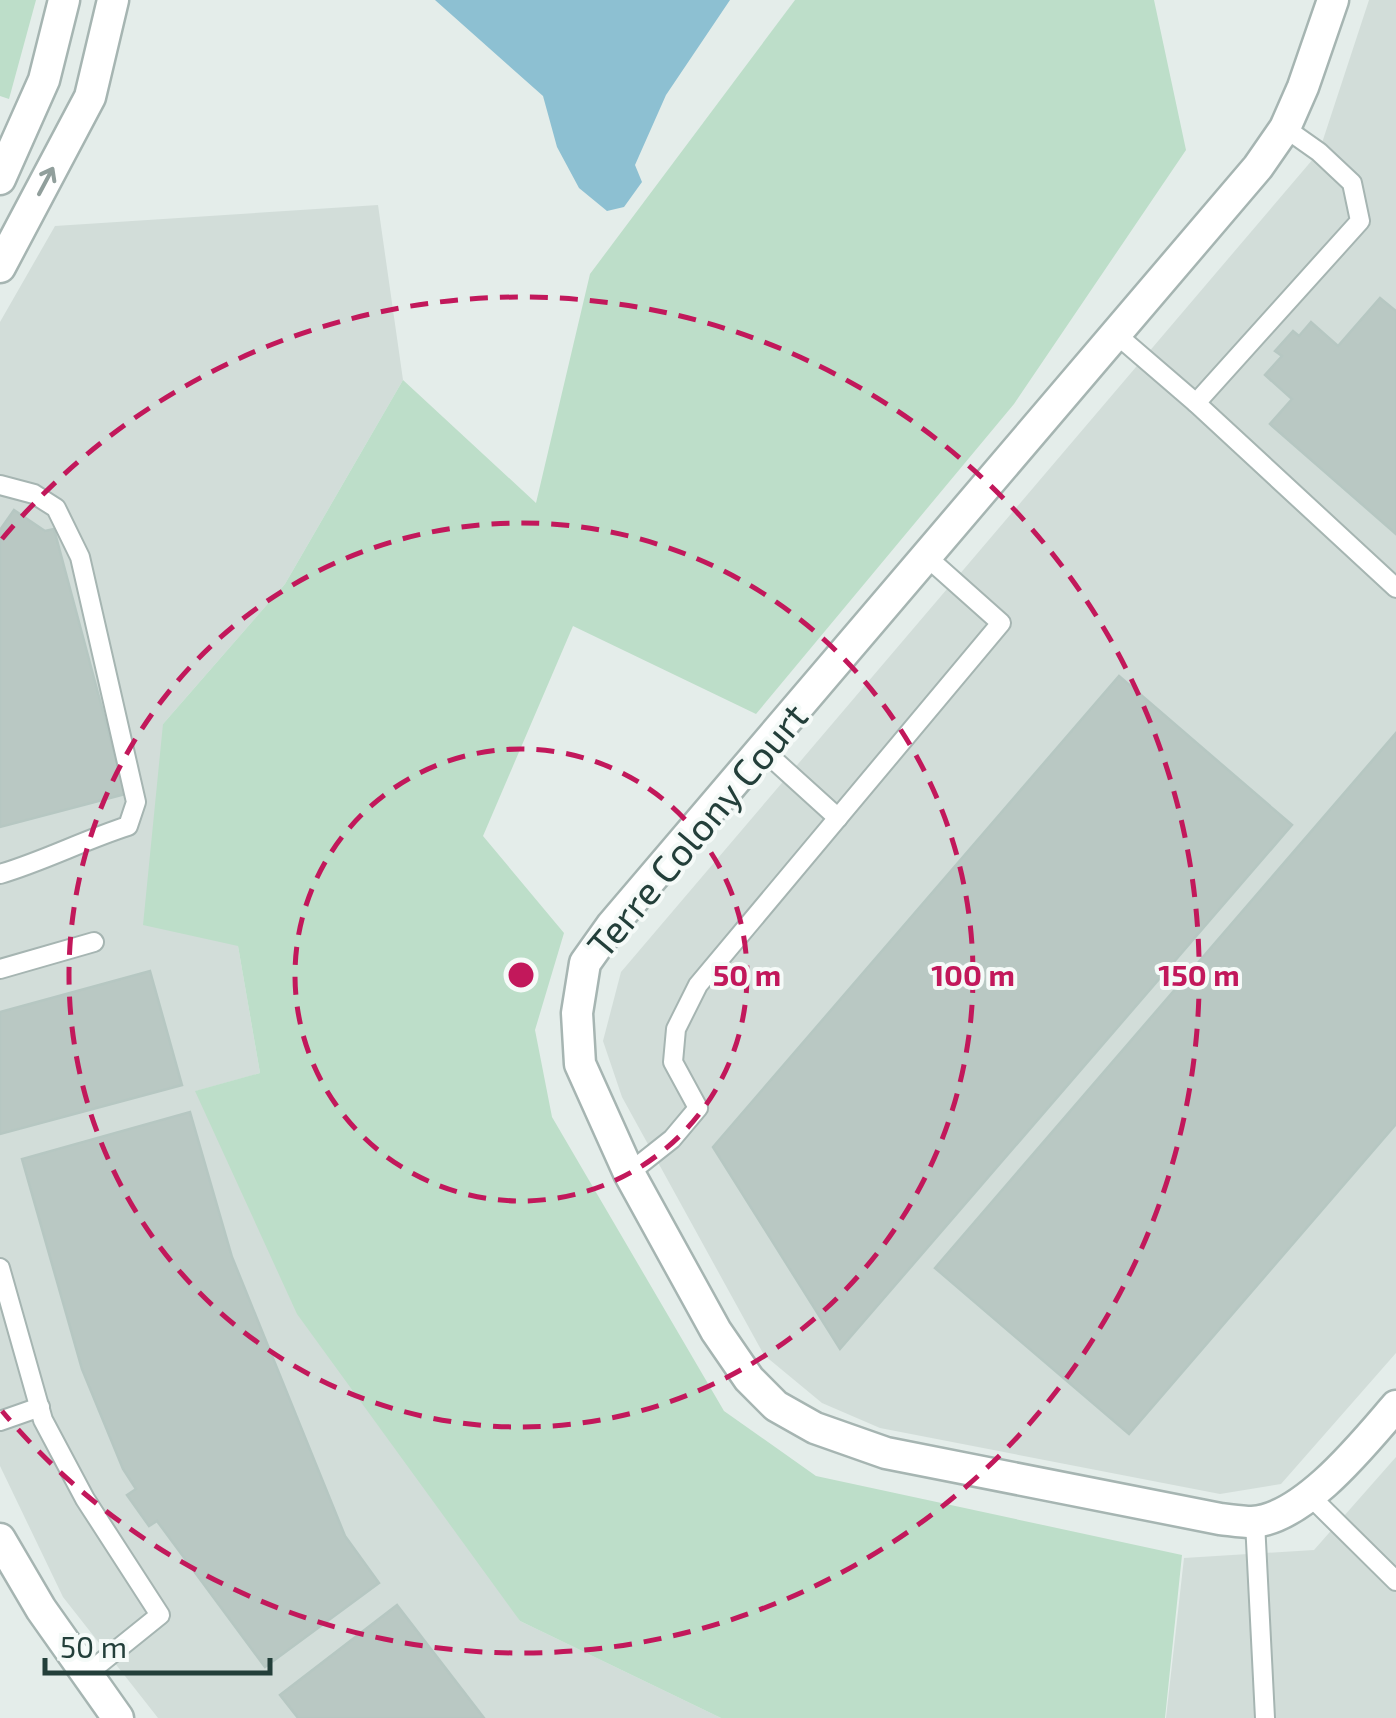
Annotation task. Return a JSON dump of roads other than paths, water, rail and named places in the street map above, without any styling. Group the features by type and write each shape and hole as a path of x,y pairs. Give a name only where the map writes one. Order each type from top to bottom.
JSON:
{"street":[{"path":"0,180 44,80 64,0"},
{"path":"0,267 90,97 113,0"},
{"name":"Terre Colony Court","path":"1255,1522 1220,1519 886,1454 815,1428 776,1406 750,1379 716,1331 629,1173 580,1064 576,1013 585,963 612,925 1258,167 1286,128 1333,0"},
{"path":"1255,1522 1292,1508 1350,1459 1396,1406"},
{"path":"0,1538 41,1609 118,1718"}],"lane":[{"path":"1196,403 1360,220 1352,184 1286,128"},
{"path":"1118,335 1396,588"},
{"path":"0,485 34,494 56,508 80,557 136,802 128,826 82,840 44,861 0,874"},
{"path":"629,1173 672,1139 698,1108 674,1062 676,1029 698,986 1001,622 928,558"},
{"path":"763,750 838,818"},
{"path":"0,969 94,942"},
{"path":"0,1268 40,1407 85,1499 160,1614 88,1673"},
{"path":"0,1421 40,1407"},
{"path":"1308,1494 1396,1581"},
{"path":"1255,1522 1265,1718"}],"water":[{"path":"435,0 730,0 666,95 635,165 642,182 624,207 607,211 579,188 557,147 543,96"}]}
